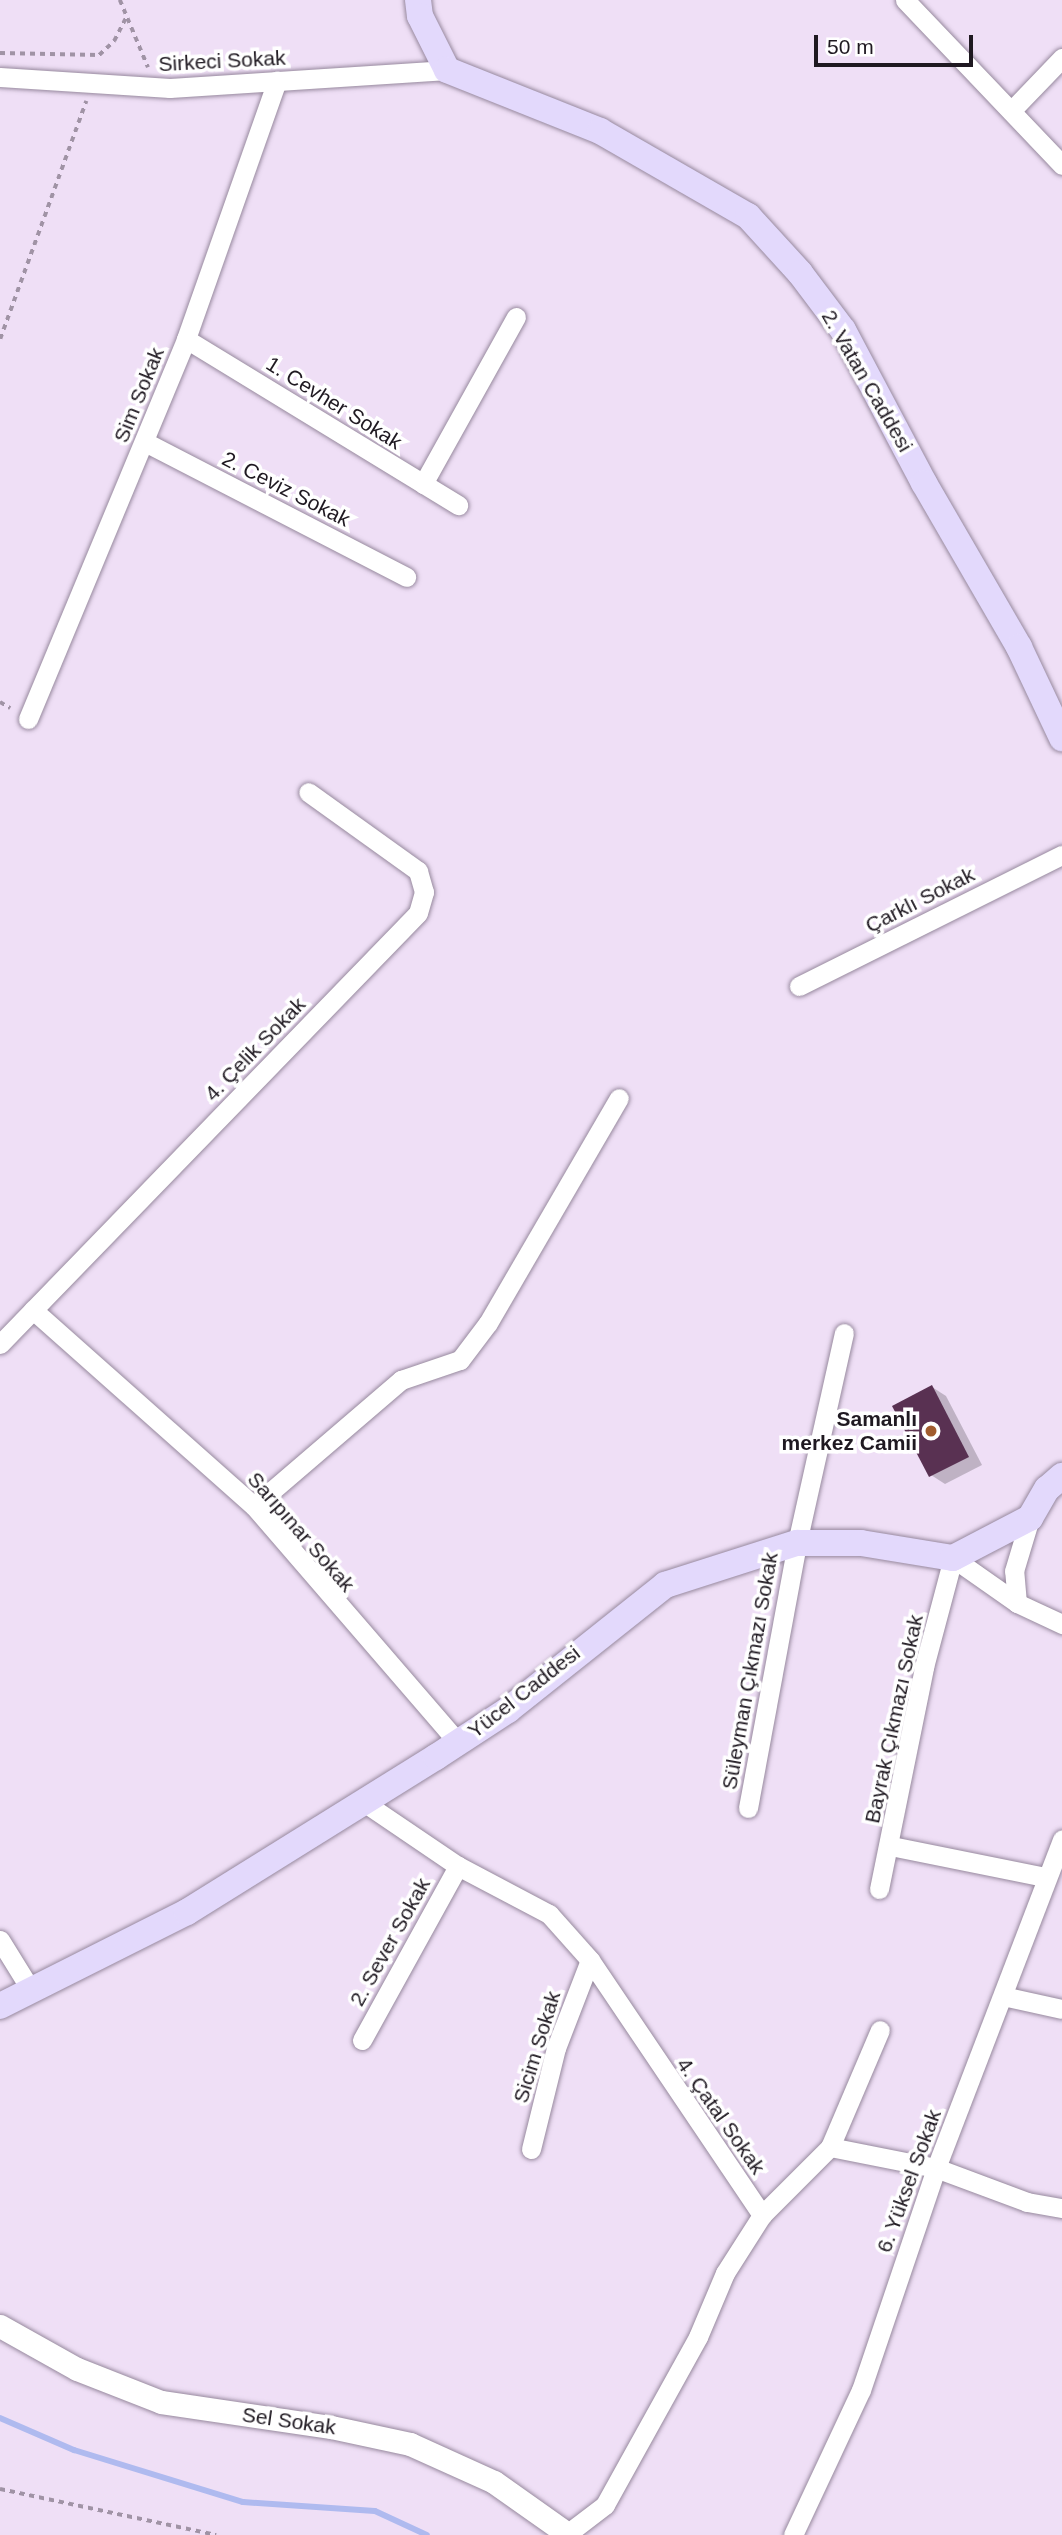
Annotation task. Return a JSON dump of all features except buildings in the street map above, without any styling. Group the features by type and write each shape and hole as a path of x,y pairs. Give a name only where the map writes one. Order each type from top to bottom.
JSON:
{"main road":[{"path":"418,0 420,16 447,70"},
{"name":"2. Vatan Caddesi","path":"447,70 600,131 748,216 792,264 843,330 924,483 1019,647 1062,738"},
{"path":"953,1558 1030,1518 1047,1489 1062,1476"},
{"name":"Yücel Caddesi","path":"0,2006 187,1912 458,1742 508,1710 566,1659 665,1585 797,1543 861,1543 953,1558"}],"street":[{"path":"905,0 1062,165"},
{"path":"1011,111 1062,58"},
{"name":"Sirkeci Sokak","path":"0,77 149,87 447,70"},
{"name":"Sim Sokak","path":"28,719 186,339 277,81"},
{"path":"423,484 516,317"},
{"name":"1. Cevher Sokak","path":"186,339 458,505"},
{"name":"2. Ceviz Sokak","path":"145,442 406,577"},
{"name":"4. Çelik Sokak","path":"0,1344 418,914 424,892 418,871 308,792"},
{"name":"Çarklı Sokak","path":"799,986 1062,855"},
{"path":"254,1506 401,1380 460,1360 488,1323 619,1098"},
{"name":"Sarıpınar Sokak","path":"33,1310 254,1506 458,1742"},
{"name":"Süleyman Çıkmazı Sokak","path":"748,1808 797,1543 844,1333"},
{"path":"1017,1603 1014,1571 1030,1518"},
{"path":"953,1558 1017,1603 1062,1624"},
{"name":"Bayrak Çıkmazı Sokak","path":"879,1889 891,1846 924,1667 953,1558"},
{"name":"4. Çatal Sokak","path":"362,1801 458,1866 549,1914 590,1960 762,2215"},
{"name":"6. Yüksel Sokak","path":"793,2535 861,2390 936,2168 1003,1996 1045,1877 1062,1839"},
{"path":"891,1846 1045,1877"},
{"name":"2. Sever Sokak","path":"362,2040 458,1866"},
{"path":"0,1940 31,1990"},
{"name":"Sicim Sokak","path":"531,2149 556,2048 590,1960"},
{"path":"1003,1996 1062,2009"},
{"path":"568,2534 606,2505 698,2337 725,2273 762,2215 830,2147 880,2030"},
{"path":"830,2147 936,2168 1027,2202 1062,2208"},
{"name":"Sel Sokak","path":"0,2326 77,2370 161,2402 331,2427 410,2444 494,2482 568,2534"}],"path":[{"path":"120,0 147,64 149,87"},
{"path":"0,53 99,55 114,41 126,17"},
{"path":"0,339 92,83"},
{"path":"0,2489 216,2535"}],"waterway":[{"path":"0,2418 74,2450 243,2502 375,2511 427,2535"}],"place":[{"name":"Samanlı merkez Camii","path":"931,1431"}]}
